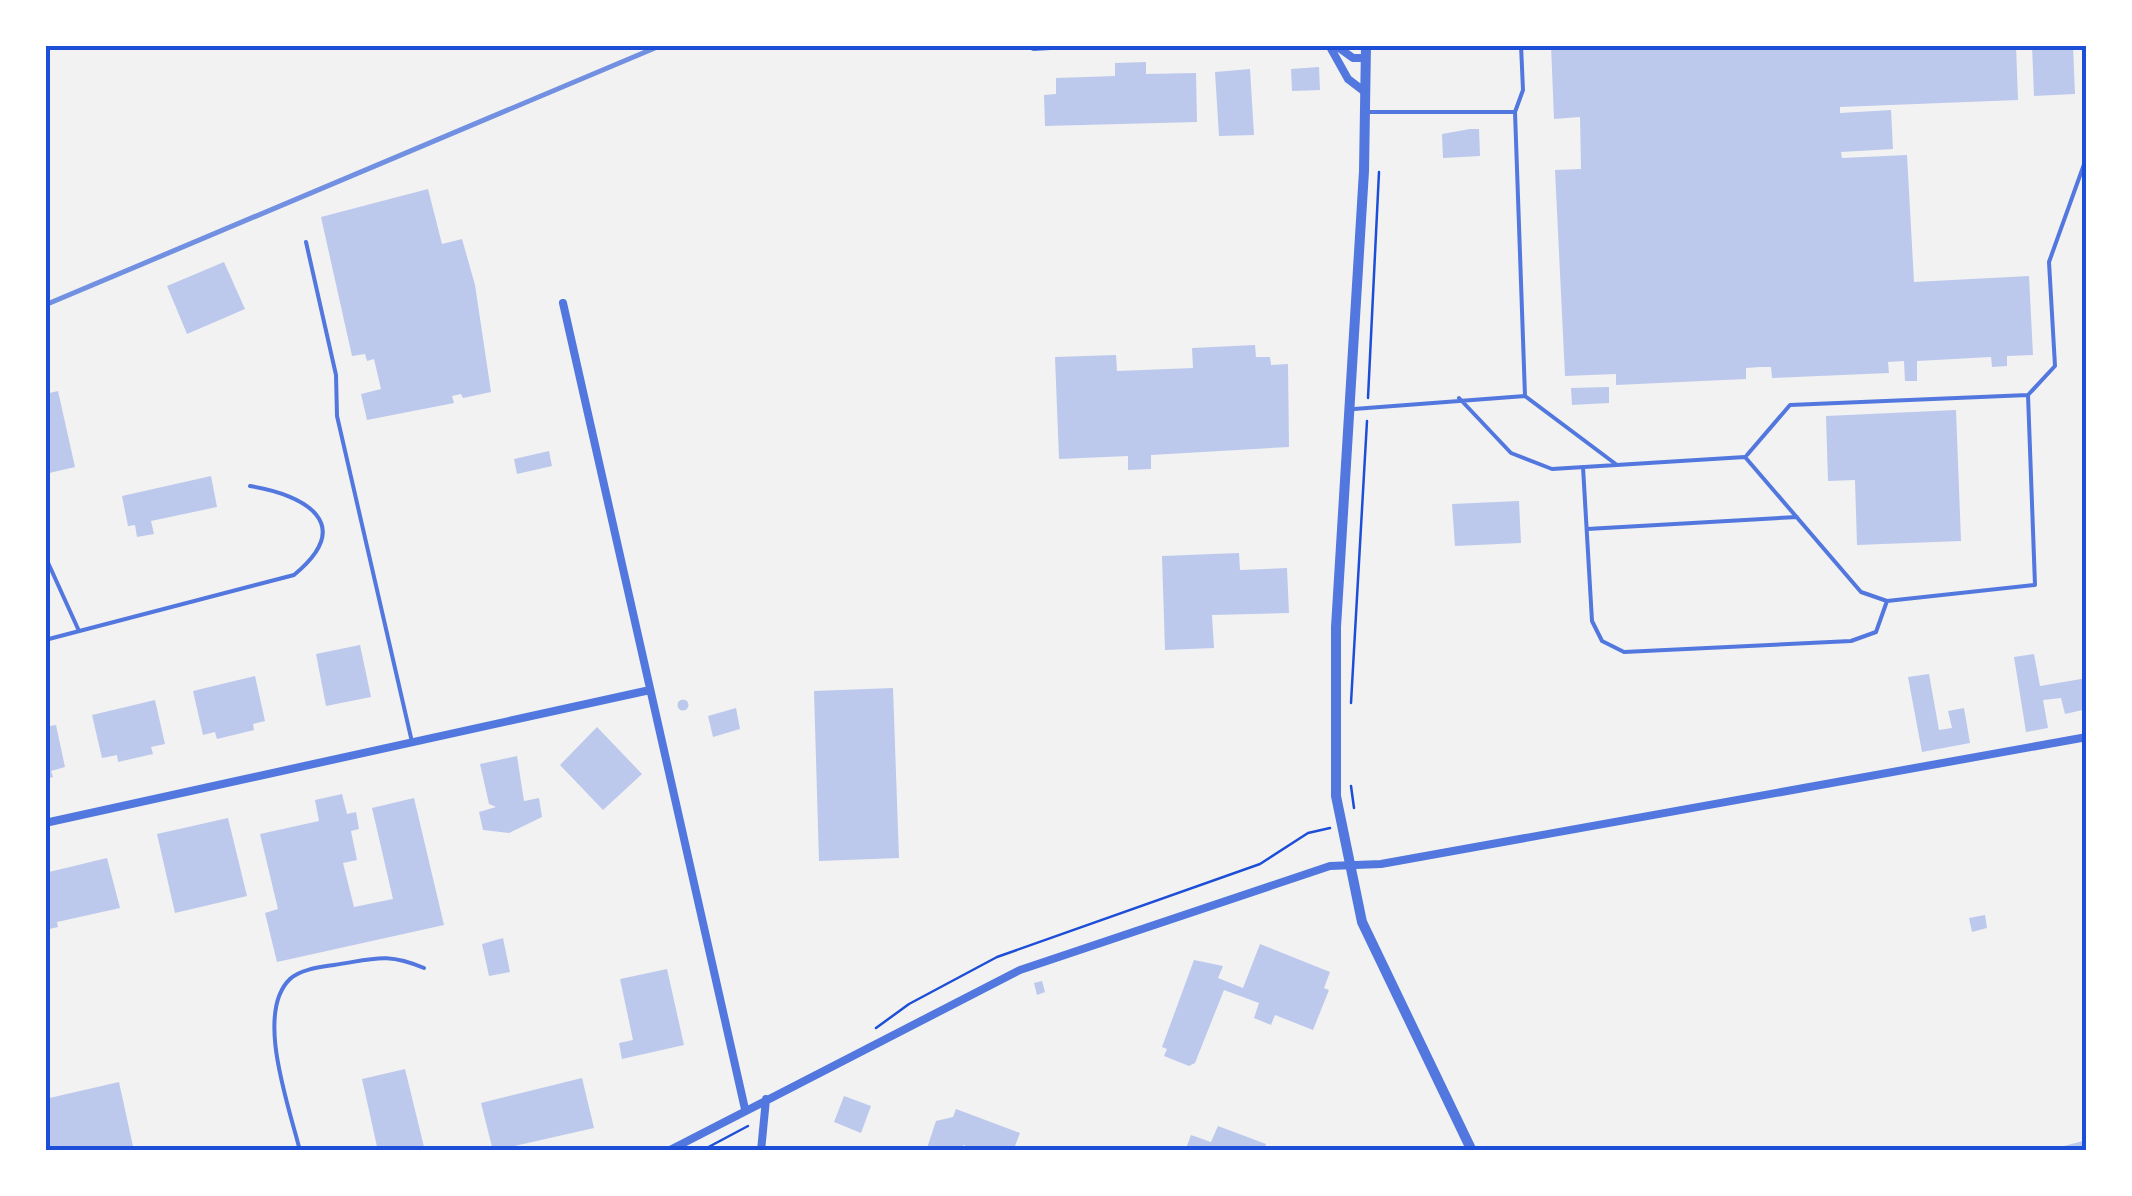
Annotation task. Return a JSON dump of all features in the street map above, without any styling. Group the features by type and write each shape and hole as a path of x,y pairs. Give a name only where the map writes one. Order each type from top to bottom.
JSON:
{"street":[{"path":"1034,46 1066,45"},
{"path":"1332,45 1353,58 1366,58"},
{"path":"1332,45 1348,79 1365,92"},
{"path":"1366,45 1336,627 1340,826 1362,922 1472,1151"},
{"path":"563,302 745,1109"},
{"path":"45,823 650,690"},
{"path":"668,1151 1020,970 1330,866 1381,864 2087,738"},
{"path":"761,1151 766,1099"}],"lane":[{"path":"1522,45 1523,90 1514,112 1525,396"},
{"path":"1365,112 1514,112"},
{"path":"1745,457 1861,592 1887,601 2036,586 2028,396 2055,366 2048,262 2087,156"},
{"path":"306,242 336,376 337,416 412,742"},
{"path":"1349,410 1459,398 1525,396 1617,465"},
{"path":"1459,398 1511,453 1552,469 1745,457 1790,404 2028,396"},
{"path":"1584,467 1592,621 1602,641 1624,652 1851,641 1876,632 1887,601"},
{"path":"45,640 294,575 313,560 320,544 320,524 309,502 285,492 250,486"},
{"path":"1587,530 1797,517"},
{"path":"45,556 79,631"},
{"path":"300,1151 273,1034 276,1004 290,978 311,969 394,955 424,968"}],"path":[{"path":"1351,710 1379,162"},
{"path":"875,1026 997,957 1260,864 1308,833 1356,824 1349,773"}],"building":[{"path":"1551,45 2016,45 2018,100 1840,107 1840,113 1891,110 1893,149 1841,152 1842,158 1907,155 1914,282 2029,276 2033,355 2007,356 2007,366 1992,367 1991,357 1917,361 1917,381 1905,381 1904,361 1888,362 1889,373 1772,378 1771,367 1760,367 1746,368 1746,379 1616,385 1616,374 1565,376 1555,170 1581,169 1580,117 1554,119"},
{"path":"2032,45 2073,45 2075,94 2034,96"},
{"path":"1146,62 1146,74 1196,73 1197,122 1045,126 1044,95 1056,94 1056,78 1115,76 1115,63"},
{"path":"1319,67 1320,90 1292,91 1291,69"},
{"path":"1250,69 1254,135 1219,136 1215,72"},
{"path":"1479,129 1480,156 1443,158 1442,134"},
{"path":"428,189 442,244 462,239 475,285 491,392 463,398 461,394 452,396 454,403 367,420 361,394 381,389 374,359 367,361 365,354 352,356 321,217"},
{"path":"224,262 245,309 187,334 167,286"},
{"path":"1255,345 1256,357 1270,357 1271,365 1288,364 1289,447 1151,455 1151,469 1128,470 1128,456 1059,459 1055,357 1116,355 1117,371 1193,368 1192,348"},
{"path":"1609,387 1609,403 1572,405 1571,388"},
{"path":"58,391 75,467 45,474 45,394"},
{"path":"1956,410 1961,541 1857,545 1855,480 1828,481 1826,416"},
{"path":"549,451 552,466 517,474 514,459"},
{"path":"211,476 217,507 151,521 154,534 137,537 135,525 128,526 122,496"},
{"path":"1519,501 1521,543 1455,546 1452,504"},
{"path":"1239,553 1240,570 1287,568 1289,613 1212,615 1214,648 1165,650 1162,556"},
{"path":"360,645 371,697 326,706 316,654"},
{"path":"2034,654 2040,686 2087,678 2087,709 2065,714 2061,698 2043,700 2048,728 2026,732 2014,657"},
{"path":"1929,674 1939,730 1952,728 1948,711 1964,708 1970,743 1922,752 1908,677"},
{"path":"255,676 265,721 253,724 254,730 217,739 215,732 203,735 193,691"},
{"path":"893,688 899,858 819,861 814,691"},
{"path":"683,699 689,705 683,711 677,705"},
{"path":"155,700 165,744 151,747 153,754 118,762 117,755 102,758 92,715"},
{"path":"736,708 740,729 713,737 708,716"},
{"path":"56,725 65,767 51,771 53,777 45,779 45,727"},
{"path":"597,727 642,774 603,810 560,765"},
{"path":"517,756 524,801 539,798 542,817 509,833 483,830 479,812 496,807 489,804 480,764"},
{"path":"342,794 347,814 356,812 359,829 351,831 357,860 343,863 354,907 393,899 372,808 414,798 444,925 277,962 265,913 278,909 260,834 319,821 315,800"},
{"path":"228,818 247,896 175,913 157,834"},
{"path":"107,858 120,908 57,922 58,927 45,930 45,873"},
{"path":"1985,915 1987,928 1972,932 1969,918"},
{"path":"503,938 510,972 489,976 482,944"},
{"path":"1260,944 1330,972 1324,988 1329,990 1313,1030 1275,1015 1271,1025 1254,1018 1259,1003 1224,990 1195,1063 1189,1066 1164,1056 1167,1049 1162,1047 1194,960 1223,966 1218,978 1243,988"},
{"path":"667,969 684,1045 622,1059 619,1043 633,1040 620,979"},
{"path":"1042,981 1045,992 1037,995 1034,983"},
{"path":"405,1069 425,1151 378,1151 362,1079"},
{"path":"582,1078 594,1128 493,1151 481,1103"},
{"path":"119,1082 134,1151 48,1151 45,1099"},
{"path":"844,1096 871,1106 861,1133 834,1122"},
{"path":"956,1109 1020,1133 1013,1151 981,1151 963,1145 961,1151 926,1151 936,1121 953,1117"},
{"path":"1218,1126 1266,1144 1264,1151 1185,1151 1191,1135 1211,1142"},
{"path":"2087,1140 2087,1151 2048,1151 2048,1150"}],"railway":[{"path":"45,305 662,45"}]}
